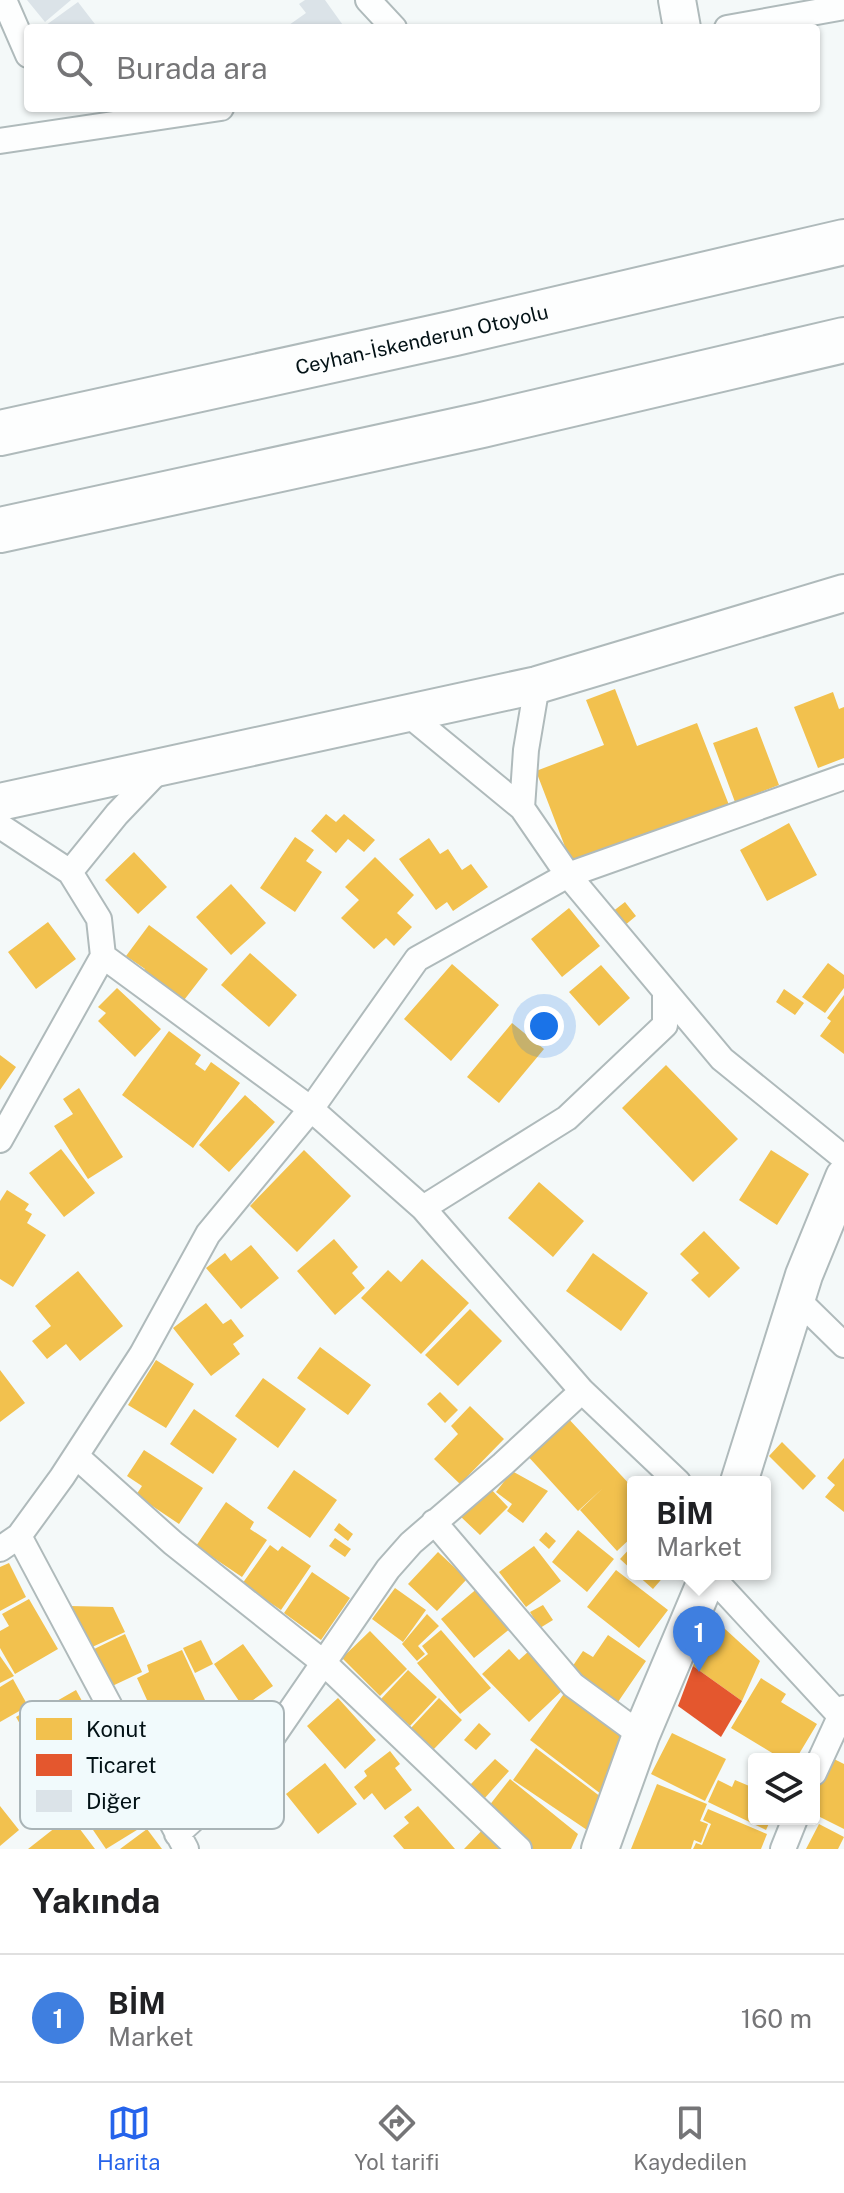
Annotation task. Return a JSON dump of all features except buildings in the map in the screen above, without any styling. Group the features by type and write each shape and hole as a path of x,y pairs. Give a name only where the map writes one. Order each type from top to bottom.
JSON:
{"highway":[{"name":"Ceyhan-İskenderun Otoyolu","path":"0,433 455,333 844,242"},
{"path":"0,530 482,425 844,340"}],"street":[{"path":"4,0 24,46"},
{"path":"368,0 390,24"},
{"path":"677,0 681,24"},
{"path":"749,24 844,7"},
{"path":"67,112 78,129"},
{"path":"0,141 194,112"},
{"path":"0,802 537,685 844,593"},
{"path":"522,808 526,750 537,685"},
{"path":"409,715 522,808 568,875 722,1059 844,1158"},
{"path":"70,872 117,814 160,769"},
{"path":"101,1701 10,1542 76,1456 142,1354 208,1234 311,1109 417,959 568,875 844,777"},
{"path":"0,826 70,872 99,919 103,956 0,1139"},
{"path":"103,956 311,1109 423,1208 582,1391 672,1476"},
{"path":"423,1208 567,1118 665,1025 665,992"},
{"path":"741,1476 797,1299 844,1177"},
{"path":"797,1299 844,1345"},
{"path":"284,1721 388,1569 434,1522 582,1391"},
{"path":"76,1456 173,1543 324,1663 519,1849"},
{"path":"434,1522 573,1685 641,1735"},
{"path":"600,1849 641,1735 706,1580"},
{"path":"715,1580 842,1714 820,1760"},
{"path":"783,1849 793,1825"}],"place":[{"name":"BİM","path":"699,1672"}]}
